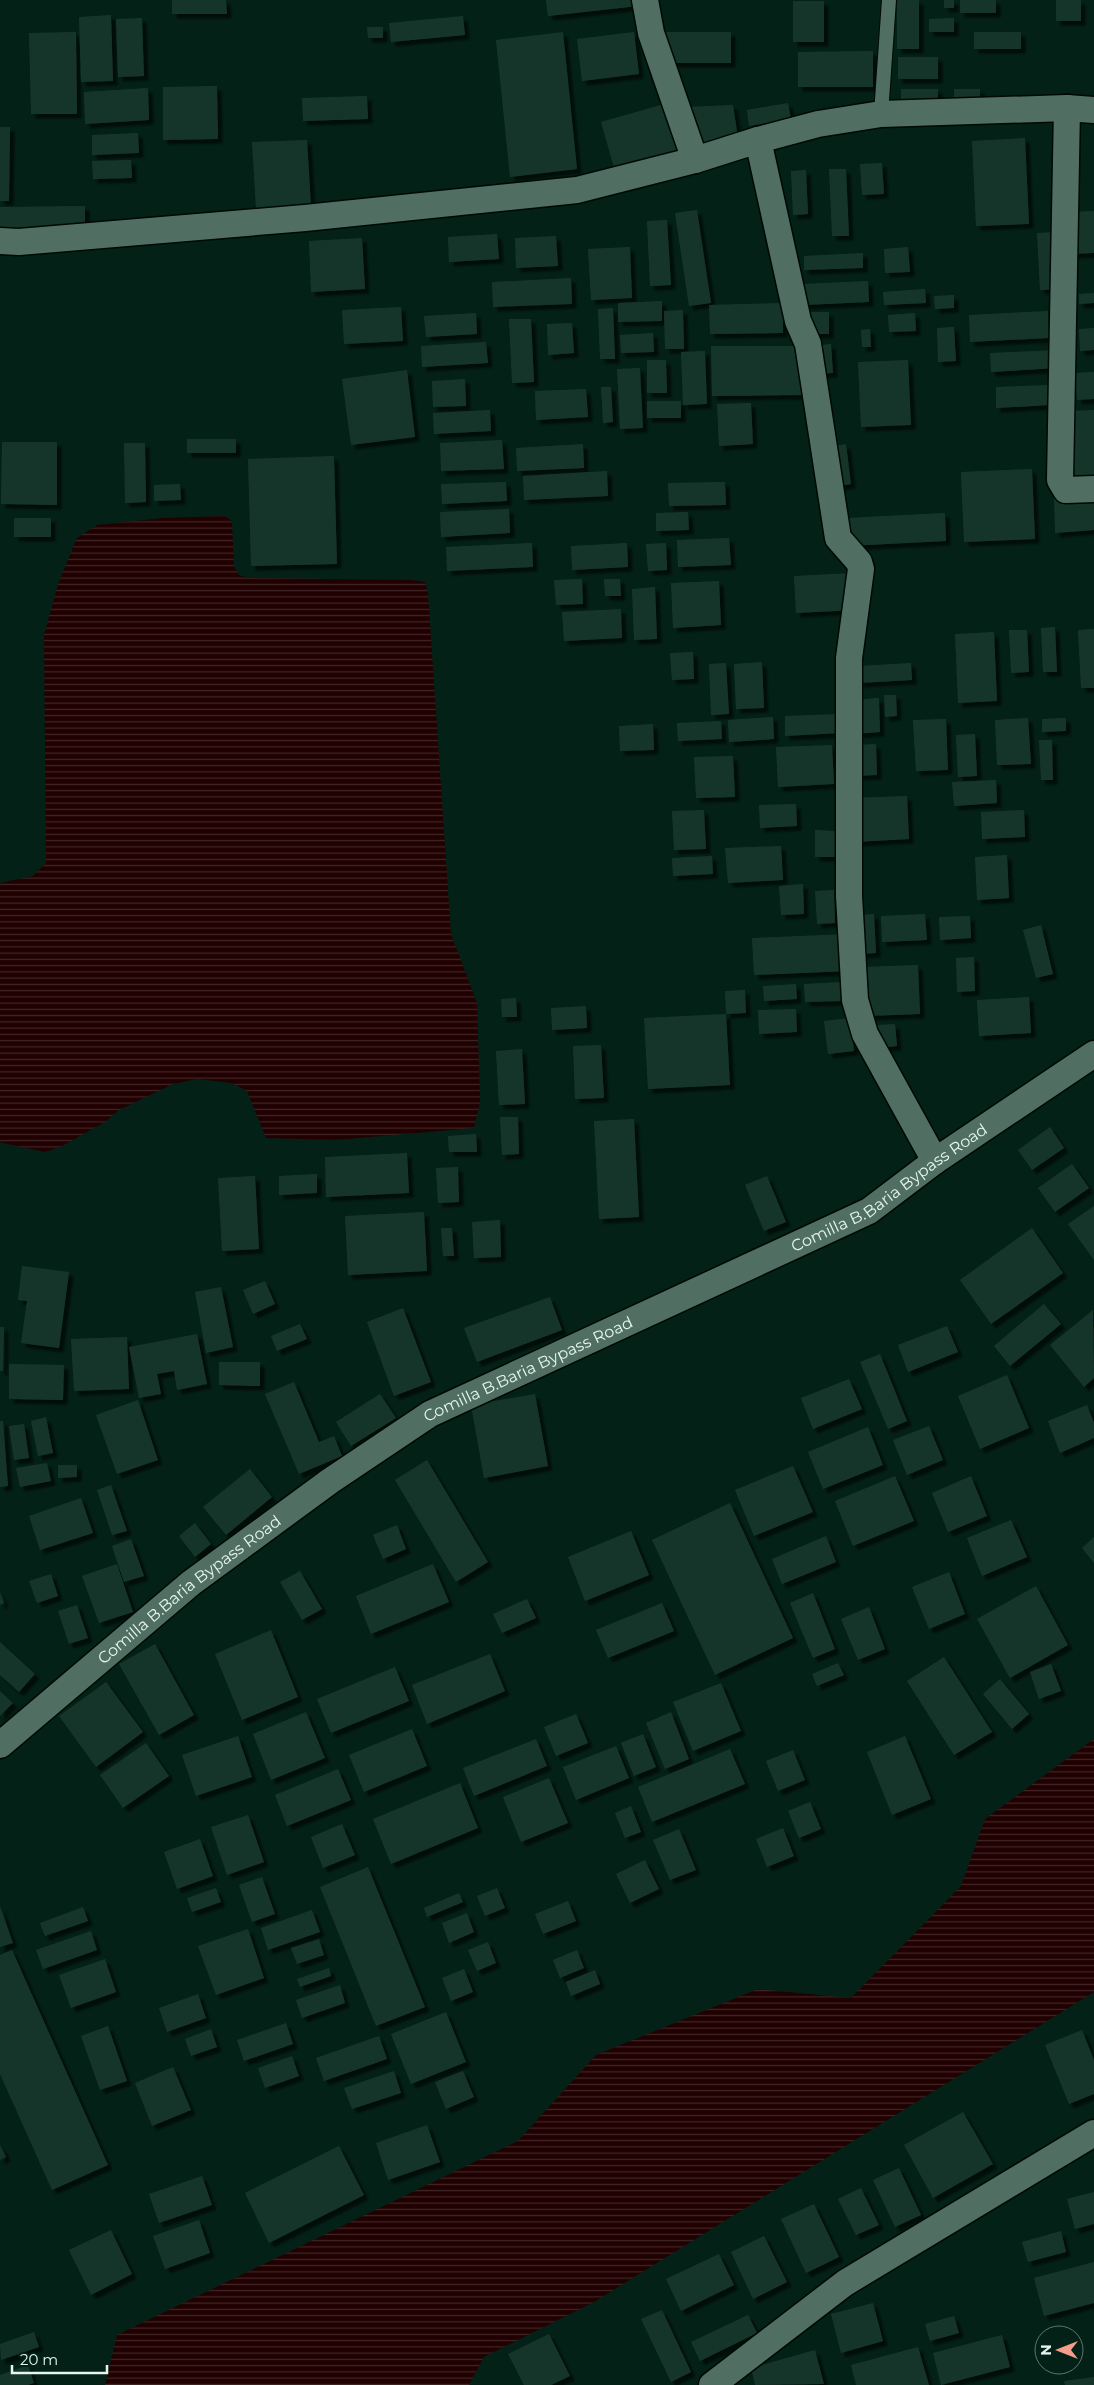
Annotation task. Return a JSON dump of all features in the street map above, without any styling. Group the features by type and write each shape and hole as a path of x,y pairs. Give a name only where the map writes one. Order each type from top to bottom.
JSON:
{"street":[{"path":"645,0 651,33 695,160"},
{"path":"0,241 18,242 304,218 577,190 695,160 818,124 881,114 1067,108 1094,110"},
{"path":"1067,108 1060,480 1066,490 1094,488"},
{"path":"758,140 798,321 808,344 838,538 859,562 861,569 849,658 849,896 855,1000 864,1034 935,1161"},
{"name":"Comilla B.Baria Bypass Road","path":"0,1745 191,1583 330,1482 430,1414 869,1211 935,1161 1094,1054"},
{"path":"712,2385 845,2283 1094,2133"}],"lane":[{"path":"881,114 889,0"}],"shaded area":[{"path":"225,516 232,521 234,567 239,575 248,578 412,580 425,582 428,594 451,934 477,1003 480,1102 474,1128 336,1140 266,1138 247,1091 232,1083 197,1079 173,1084 119,1110 105,1122 62,1146 45,1152 0,1142 0,883 33,876 46,863 44,635 58,584 77,538 97,525 163,518"},
{"path":"1094,1739 1094,1992 594,2302 484,2357 469,2385 105,2385 117,2335 518,2141 596,2055 758,1989 851,1998 961,1886 985,1819"}],"building":[{"path":"172,0 226,0 227,14 172,14"},
{"path":"546,0 637,0 638,6 548,16"},
{"path":"897,0 919,0 919,49 897,49"},
{"path":"944,0 954,0 954,8 944,8"},
{"path":"960,0 996,0 996,13 960,13"},
{"path":"1056,0 1081,0 1081,21 1056,21"},
{"path":"793,1 824,1 824,42 793,42"},
{"path":"111,15 113,81 81,82 79,17"},
{"path":"463,16 465,35 391,42 389,23"},
{"path":"142,18 144,76 118,77 116,19"},
{"path":"954,18 954,32 929,32 929,19"},
{"path":"367,27 383,27 383,38 368,38"},
{"path":"76,32 77,114 31,114 29,33"},
{"path":"563,32 577,169 510,177 496,40"},
{"path":"634,32 639,74 582,81 577,39"},
{"path":"666,32 731,32 731,63 666,63"},
{"path":"974,32 1021,32 1021,49 974,49"},
{"path":"873,51 873,87 798,87 798,52"},
{"path":"898,57 938,57 938,79 898,79"},
{"path":"217,86 218,139 163,140 163,87"},
{"path":"148,88 149,120 85,124 84,92"},
{"path":"901,89 938,89 938,100 901,100"},
{"path":"954,89 980,89 980,102 954,102"},
{"path":"367,96 368,119 303,121 302,98"},
{"path":"668,103 682,152 615,171 601,122"},
{"path":"788,103 791,119 749,126 747,110"},
{"path":"733,105 738,138 702,146 687,107"},
{"path":"0,127 10,127 9,201 0,201"},
{"path":"138,133 139,153 92,155 92,135"},
{"path":"1025,138 1029,224 976,226 972,141"},
{"path":"307,140 311,206 256,209 252,142"},
{"path":"131,160 132,178 93,179 92,161"},
{"path":"882,163 884,194 862,195 860,164"},
{"path":"829,169 846,169 849,236 832,236"},
{"path":"806,170 808,214 793,215 791,171"},
{"path":"85,206 85,228 0,230 0,207"},
{"path":"697,210 711,303 689,306 675,213"},
{"path":"1094,211 1094,253 1072,254 1070,212"},
{"path":"667,220 671,285 650,286 647,221"},
{"path":"1058,232 1061,289 1040,290 1037,233"},
{"path":"497,234 499,259 449,262 448,237"},
{"path":"556,236 558,266 516,268 515,238"},
{"path":"362,238 365,289 311,292 309,241"},
{"path":"630,247 632,298 591,300 588,249"},
{"path":"908,247 910,272 885,273 884,249"},
{"path":"863,253 863,268 804,270 804,256"},
{"path":"571,278 572,304 493,307 492,282"},
{"path":"868,281 869,302 804,305 803,284"},
{"path":"925,289 926,303 884,305 883,292"},
{"path":"1094,293 1094,303 1079,304 1079,294"},
{"path":"954,295 954,308 935,309 934,296"},
{"path":"662,301 662,321 618,322 618,303"},
{"path":"783,303 783,333 710,334 709,305"},
{"path":"401,307 403,341 344,344 342,310"},
{"path":"613,308 615,359 600,359 598,309"},
{"path":"683,310 684,349 665,349 664,311"},
{"path":"1048,311 1049,338 970,342 969,315"},
{"path":"810,312 829,312 829,334 810,334"},
{"path":"476,313 477,334 426,337 424,316"},
{"path":"915,313 916,331 889,332 888,315"},
{"path":"509,319 531,319 534,382 512,383"},
{"path":"572,323 574,353 548,355 547,324"},
{"path":"954,327 956,361 938,362 937,328"},
{"path":"1094,328 1094,350 1080,351 1079,329"},
{"path":"870,329 871,347 862,347 861,330"},
{"path":"653,333 654,352 621,353 620,335"},
{"path":"486,342 488,363 422,367 421,346"},
{"path":"831,344 833,373 815,374 812,346"},
{"path":"711,346 805,346 806,395 712,396"},
{"path":"1057,350 1058,368 991,372 990,353"},
{"path":"705,351 707,404 683,405 681,352"},
{"path":"647,360 666,360 667,393 647,393"},
{"path":"908,360 911,425 861,427 858,362"},
{"path":"640,368 643,428 620,429 617,369"},
{"path":"407,370 415,437 351,445 342,379"},
{"path":"1094,372 1094,399 1077,400 1075,373"},
{"path":"465,379 466,406 433,407 432,381"},
{"path":"1049,385 1050,405 996,408 996,387"},
{"path":"601,387 611,387 613,422 603,423"},
{"path":"586,389 588,417 536,420 535,391"},
{"path":"647,401 681,401 681,418 647,418"},
{"path":"751,403 753,444 719,446 717,404"},
{"path":"490,410 491,431 434,434 433,413"},
{"path":"1094,410 1094,486 1072,487 1068,411"},
{"path":"187,439 236,439 236,453 187,453"},
{"path":"502,440 504,469 441,471 440,443"},
{"path":"2,442 57,442 57,505 1,504"},
{"path":"124,443 145,443 146,502 125,503"},
{"path":"583,444 584,468 517,471 516,448"},
{"path":"846,444 851,484 834,487 828,447"},
{"path":"334,456 337,564 251,566 248,459"},
{"path":"1032,469 1035,539 964,542 961,472"},
{"path":"607,471 608,496 524,500 523,476"},
{"path":"506,482 507,501 442,504 441,484"},
{"path":"725,482 726,505 669,506 668,483"},
{"path":"180,484 181,500 154,501 154,485"},
{"path":"1094,492 1094,530 1055,533 1054,495"},
{"path":"509,509 510,533 441,537 440,512"},
{"path":"688,512 689,530 656,531 656,513"},
{"path":"945,513 946,541 847,546 846,518"},
{"path":"14,518 51,518 51,537 14,537"},
{"path":"729,538 731,565 678,567 677,540"},
{"path":"532,543 533,567 447,571 446,547"},
{"path":"627,543 628,567 572,570 571,546"},
{"path":"666,543 667,570 648,571 646,544"},
{"path":"853,573 855,610 796,613 794,576"},
{"path":"582,579 583,604 556,605 554,580"},
{"path":"604,579 620,579 621,596 605,596"},
{"path":"719,581 721,625 673,628 671,583"},
{"path":"655,587 657,639 634,640 632,589"},
{"path":"621,609 622,638 564,641 562,612"},
{"path":"1055,627 1057,672 1043,672 1041,628"},
{"path":"1094,629 1094,688 1081,688 1078,630"},
{"path":"1009,630 1027,630 1029,672 1011,673"},
{"path":"994,632 997,701 958,703 955,634"},
{"path":"693,652 694,679 672,680 670,653"},
{"path":"762,662 764,708 736,709 734,664"},
{"path":"726,663 729,714 711,715 709,664"},
{"path":"911,663 912,680 859,683 858,666"},
{"path":"884,695 896,695 897,716 885,717"},
{"path":"879,698 880,732 854,734 852,700"},
{"path":"839,714 840,733 785,736 785,716"},
{"path":"773,717 774,739 729,742 728,720"},
{"path":"1028,718 1031,764 997,765 995,720"},
{"path":"1066,718 1066,731 1042,732 1042,719"},
{"path":"946,719 948,770 916,771 913,720"},
{"path":"721,721 722,739 678,741 677,723"},
{"path":"653,724 654,750 620,751 619,726"},
{"path":"975,734 977,776 958,777 956,735"},
{"path":"1039,740 1052,740 1053,780 1041,780"},
{"path":"876,744 877,775 857,776 856,745"},
{"path":"832,745 834,784 778,787 776,747"},
{"path":"733,756 735,797 696,798 694,757"},
{"path":"996,780 997,803 954,806 952,782"},
{"path":"907,796 909,839 854,842 851,798"},
{"path":"796,804 797,826 760,828 759,805"},
{"path":"704,810 706,849 674,850 672,811"},
{"path":"1024,810 1025,837 982,839 981,812"},
{"path":"815,830 835,831 835,857 815,857"},
{"path":"781,846 783,880 728,883 725,848"},
{"path":"1007,855 1009,898 977,900 975,857"},
{"path":"712,856 713,874 673,876 672,858"},
{"path":"803,884 804,914 781,915 779,886"},
{"path":"834,890 835,923 817,924 815,891"},
{"path":"874,914 876,953 860,954 859,915"},
{"path":"925,914 927,940 882,942 881,916"},
{"path":"970,916 971,938 940,940 939,917"},
{"path":"1041,925 1053,974 1036,978 1023,930"},
{"path":"848,934 849,971 754,975 752,938"},
{"path":"974,957 975,991 957,992 956,958"},
{"path":"918,965 920,1014 866,1016 864,967"},
{"path":"842,982 843,1001 805,1002 804,984"},
{"path":"796,984 797,999 764,1001 763,986"},
{"path":"745,990 746,1013 726,1014 725,991"},
{"path":"1029,997 1031,1033 979,1036 977,1000"},
{"path":"516,998 517,1017 502,1017 501,999"},
{"path":"586,1006 587,1028 552,1030 551,1008"},
{"path":"796,1009 797,1032 759,1034 758,1010"},
{"path":"726,1014 730,1085 648,1089 644,1018"},
{"path":"850,1018 854,1051 828,1054 824,1021"},
{"path":"895,1024 897,1046 879,1048 877,1025"},
{"path":"601,1045 604,1098 575,1099 573,1046"},
{"path":"522,1049 525,1104 499,1105 496,1051"},
{"path":"500,1117 518,1117 519,1154 502,1155"},
{"path":"634,1119 639,1217 599,1219 594,1121"},
{"path":"1050,1127 1064,1148 1032,1170 1018,1150"},
{"path":"476,1134 477,1152 449,1152 448,1136"},
{"path":"407,1153 409,1193 326,1197 325,1157"},
{"path":"1072,1164 1089,1188 1055,1212 1038,1188"},
{"path":"458,1167 459,1202 438,1203 436,1168"},
{"path":"317,1174 317,1193 279,1195 279,1176"},
{"path":"255,1176 259,1249 222,1251 218,1178"},
{"path":"767,1176 786,1222 764,1231 745,1185"},
{"path":"1094,1206 1094,1260 1068,1224"},
{"path":"424,1212 427,1271 348,1275 345,1216"},
{"path":"500,1220 501,1257 474,1258 472,1222"},
{"path":"441,1228 452,1228 454,1256 443,1256"},
{"path":"1032,1228 1063,1273 991,1324 960,1280"},
{"path":"22,1266 69,1272 59,1348 21,1343 27,1301 18,1300"},
{"path":"265,1281 275,1304 253,1314 243,1290"},
{"path":"221,1287 233,1347 206,1353 195,1292"},
{"path":"550,1297 562,1330 477,1362 464,1328"},
{"path":"1044,1304 1061,1324 1010,1366 994,1346"},
{"path":"403,1308 431,1382 394,1396 367,1322"},
{"path":"1093,1310 1094,1378 1084,1387 1050,1345"},
{"path":"300,1324 307,1339 277,1351 271,1336"},
{"path":"947,1326 958,1352 908,1372 898,1345"},
{"path":"0,1327 4,1327 3,1371 0,1371"},
{"path":"197,1334 207,1384 177,1390 174,1371 157,1374 161,1394 139,1398 129,1347"},
{"path":"127,1337 129,1389 74,1391 71,1339"},
{"path":"880,1354 907,1421 888,1429 860,1362"},
{"path":"219,1362 260,1362 260,1386 219,1385"},
{"path":"9,1364 64,1365 63,1400 9,1399"},
{"path":"1007,1375 1029,1428 980,1449 958,1396"},
{"path":"849,1379 862,1409 813,1429 801,1398"},
{"path":"294,1382 319,1442 334,1436 342,1456 299,1474 265,1394"},
{"path":"380,1394 396,1418 351,1446 336,1422"},
{"path":"535,1394 548,1466 484,1478 471,1405"},
{"path":"138,1400 158,1460 117,1474 96,1415"},
{"path":"1087,1405 1094,1423 1094,1438 1060,1453 1048,1421"},
{"path":"46,1417 53,1453 38,1456 31,1421"},
{"path":"0,1421 3,1421 8,1486 0,1487"},
{"path":"24,1424 29,1458 14,1460 9,1426"},
{"path":"929,1426 943,1460 907,1475 893,1440"},
{"path":"868,1427 883,1465 823,1489 808,1452"},
{"path":"427,1460 488,1562 456,1582 395,1480"},
{"path":"47,1463 51,1481 20,1487 16,1468"},
{"path":"58,1465 77,1465 77,1477 58,1478"},
{"path":"793,1466 813,1512 754,1536 735,1490"},
{"path":"250,1469 272,1497 226,1535 203,1507"},
{"path":"895,1476 914,1521 853,1546 835,1501"},
{"path":"971,1476 987,1516 948,1532 932,1493"},
{"path":"111,1485 127,1531 112,1535 97,1490"},
{"path":"81,1498 93,1533 40,1550 29,1516"},
{"path":"730,1503 793,1638 715,1675 652,1540"},
{"path":"1011,1520 1027,1557 982,1576 967,1538"},
{"path":"195,1523 211,1544 195,1557 179,1536"},
{"path":"397,1525 406,1549 383,1559 373,1535"},
{"path":"631,1531 649,1575 585,1601 568,1557"},
{"path":"826,1536 836,1562 782,1584 772,1559"},
{"path":"1094,1537 1094,1563 1082,1548"},
{"path":"131,1539 144,1576 124,1582 112,1546"},
{"path":"117,1564 133,1612 99,1623 82,1576"},
{"path":"433,1564 449,1602 371,1634 356,1596"},
{"path":"300,1571 322,1609 302,1620 280,1582"},
{"path":"949,1572 965,1614 929,1629 912,1587"},
{"path":"51,1574 58,1596 37,1603 29,1581"},
{"path":"1036,1586 1068,1645 1010,1678 977,1619"},
{"path":"0,1592 4,1603 0,1605"},
{"path":"813,1593 835,1649 813,1658 790,1603"},
{"path":"527,1599 536,1618 502,1633 493,1614"},
{"path":"662,1603 674,1631 608,1658 596,1630"},
{"path":"77,1605 88,1638 69,1644 58,1611"},
{"path":"869,1607 885,1649 858,1660 841,1619"},
{"path":"271,1630 298,1697 242,1720 215,1654"},
{"path":"0,1642 35,1674 19,1692 0,1675"},
{"path":"155,1644 194,1715 159,1735 119,1664"},
{"path":"490,1654 505,1691 427,1724 412,1685"},
{"path":"944,1657 992,1732 954,1755 907,1681"},
{"path":"838,1663 844,1675 817,1686 812,1674"},
{"path":"1051,1664 1061,1691 1039,1699 1030,1672"},
{"path":"395,1667 409,1701 331,1733 317,1699"},
{"path":"1000,1679 1029,1714 1012,1729 983,1694"},
{"path":"106,1682 143,1732 96,1767 59,1716"},
{"path":"721,1683 741,1731 693,1751 673,1702"},
{"path":"0,1691 13,1703 0,1716"},
{"path":"306,1712 325,1758 271,1780 253,1734"},
{"path":"671,1712 689,1759 665,1769 646,1723"},
{"path":"576,1714 588,1743 556,1756 544,1727"},
{"path":"412,1729 427,1766 364,1792 349,1755"},
{"path":"643,1734 656,1767 634,1776 621,1743"},
{"path":"238,1736 252,1777 196,1796 182,1755"},
{"path":"905,1736 931,1799 892,1815 867,1752"},
{"path":"536,1739 547,1766 474,1796 463,1768"},
{"path":"146,1743 169,1776 123,1808 100,1775"},
{"path":"616,1746 629,1778 576,1800 563,1767"},
{"path":"730,1749 745,1784 652,1822 638,1787"},
{"path":"793,1750 805,1780 778,1791 766,1761"},
{"path":"338,1769 351,1800 287,1826 275,1795"},
{"path":"549,1778 568,1823 521,1842 503,1797"},
{"path":"460,1783 478,1828 391,1864 373,1819"},
{"path":"810,1802 821,1829 799,1838 788,1811"},
{"path":"631,1806 641,1832 625,1838 615,1813"},
{"path":"248,1815 264,1862 227,1875 211,1827"},
{"path":"342,1824 355,1855 323,1868 311,1837"},
{"path":"783,1828 794,1856 767,1867 756,1839"},
{"path":"679,1829 696,1870 670,1880 653,1840"},
{"path":"200,1839 213,1876 177,1889 164,1852"},
{"path":"645,1860 659,1889 630,1903 616,1874"},
{"path":"368,1867 425,2007 376,2026 320,1887"},
{"path":"262,1877 275,1914 252,1922 239,1885"},
{"path":"216,1888 221,1902 192,1912 187,1898"},
{"path":"497,1888 505,1908 485,1916 477,1896"},
{"path":"459,1893 463,1902 427,1917 424,1908"},
{"path":"568,1901 576,1921 543,1934 535,1914"},
{"path":"0,1906 13,1943 0,1947"},
{"path":"83,1907 88,1921 45,1936 40,1923"},
{"path":"312,1910 320,1932 268,1950 261,1928"},
{"path":"467,1913 474,1932 449,1943 442,1923"},
{"path":"248,1929 264,1978 216,1995 198,1946"},
{"path":"91,1931 97,1950 43,1969 36,1950"},
{"path":"319,1939 324,1955 297,1964 291,1948"},
{"path":"488,1942 496,1963 477,1971 468,1950"},
{"path":"12,1950 108,2165 52,2190 0,2074 0,1955"},
{"path":"577,1950 584,1968 560,1978 553,1960"},
{"path":"105,1959 116,1992 71,2008 59,1975"},
{"path":"329,1968 331,1976 300,1987 297,1979"},
{"path":"464,1969 473,1992 451,2001 442,1978"},
{"path":"595,1970 600,1984 571,1996 566,1982"},
{"path":"340,1985 345,2003 302,2018 296,2000"},
{"path":"198,1994 206,2018 167,2032 159,2008"},
{"path":"446,2012 466,2062 411,2084 391,2034"},
{"path":"286,2023 293,2044 244,2061 237,2040"},
{"path":"108,2026 127,2081 100,2090 81,2036"},
{"path":"211,2029 217,2047 191,2056 185,2039"},
{"path":"1082,2030 1094,2060 1094,2094 1069,2104 1045,2045"},
{"path":"379,2036 387,2059 324,2081 316,2058"},
{"path":"292,2056 299,2076 265,2088 258,2068"},
{"path":"173,2067 191,2110 152,2126 135,2083"},
{"path":"394,2071 401,2093 352,2109 344,2088"},
{"path":"463,2071 474,2097 446,2109 435,2082"},
{"path":"963,2112 993,2164 933,2198 904,2145"},
{"path":"427,2125 440,2162 388,2180 376,2143"},
{"path":"0,2145 6,2157 0,2160"},
{"path":"339,2146 364,2195 269,2243 245,2193"},
{"path":"899,2168 921,2215 895,2227 873,2180"},
{"path":"202,2176 212,2205 159,2223 149,2194"},
{"path":"861,2188 879,2225 856,2235 838,2199"},
{"path":"1094,2192 1094,2224 1075,2229 1067,2199"},
{"path":"814,2204 839,2257 806,2273 781,2219"},
{"path":"199,2220 210,2253 165,2269 153,2236"},
{"path":"111,2230 132,2274 91,2295 69,2250"},
{"path":"1061,2231 1066,2252 1028,2262 1022,2242"},
{"path":"764,2236 787,2282 753,2299 731,2252"},
{"path":"719,2254 734,2285 681,2311 666,2279"},
{"path":"1094,2262 1094,2303 1044,2316 1034,2278"},
{"path":"873,2303 883,2341 841,2353 831,2314"},
{"path":"662,2310 691,2372 671,2382 641,2319"},
{"path":"748,2315 757,2333 700,2361 691,2342"},
{"path":"954,2316 959,2333 930,2341 925,2324"},
{"path":"34,2332 39,2347 1,2360 0,2344"},
{"path":"549,2334 570,2376 551,2385 524,2385 508,2354"},
{"path":"1002,2335 1010,2367 941,2385 933,2353"},
{"path":"918,2347 929,2385 856,2385 851,2365"},
{"path":"815,2350 824,2384 755,2385 751,2368"},
{"path":"28,2365 34,2383 28,2385 0,2385 0,2375"},
{"path":"1094,2377 1094,2385 1065,2385 1064,2381"}]}
